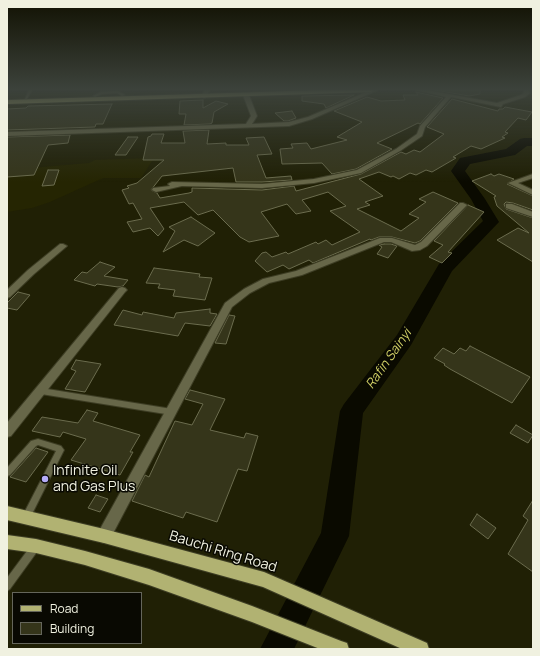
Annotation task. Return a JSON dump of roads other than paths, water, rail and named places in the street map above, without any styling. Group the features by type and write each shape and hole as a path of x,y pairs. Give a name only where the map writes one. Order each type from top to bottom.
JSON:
{"main road":[{"name":"Bauchi Ring Road","path":"7,513 104,536 264,580 381,630 421,649"},
{"path":"7,542 36,546 85,558 149,577 252,614 341,649"}],"street":[{"path":"248,126 251,121"},
{"path":"7,134 282,125 303,121"},
{"path":"172,184 262,186 314,181 360,172 398,150 420,135 422,127 428,121"},
{"path":"533,176 512,182 533,193"},
{"path":"156,190 189,184"},
{"path":"104,536 172,412 228,305 247,291 266,281 313,268 383,240 392,240 412,248 417,248 424,244 463,204"},
{"path":"510,206 533,215"},
{"path":"7,295 31,272 63,246"},
{"path":"7,432 122,290"}],"lane":[{"path":"41,391 172,412"},
{"path":"7,473 34,443 38,442 60,450 26,517"},
{"path":"7,586 36,546"}],"waterway":[{"name":"Rafin Sainyi","path":"277,649 335,536 352,411 404,340 445,268 491,222 478,199 458,171 465,161 510,152 524,142 533,142"}],"place":[{"name":"Infinite Oil and Gas Plus","path":"45,479"}]}
